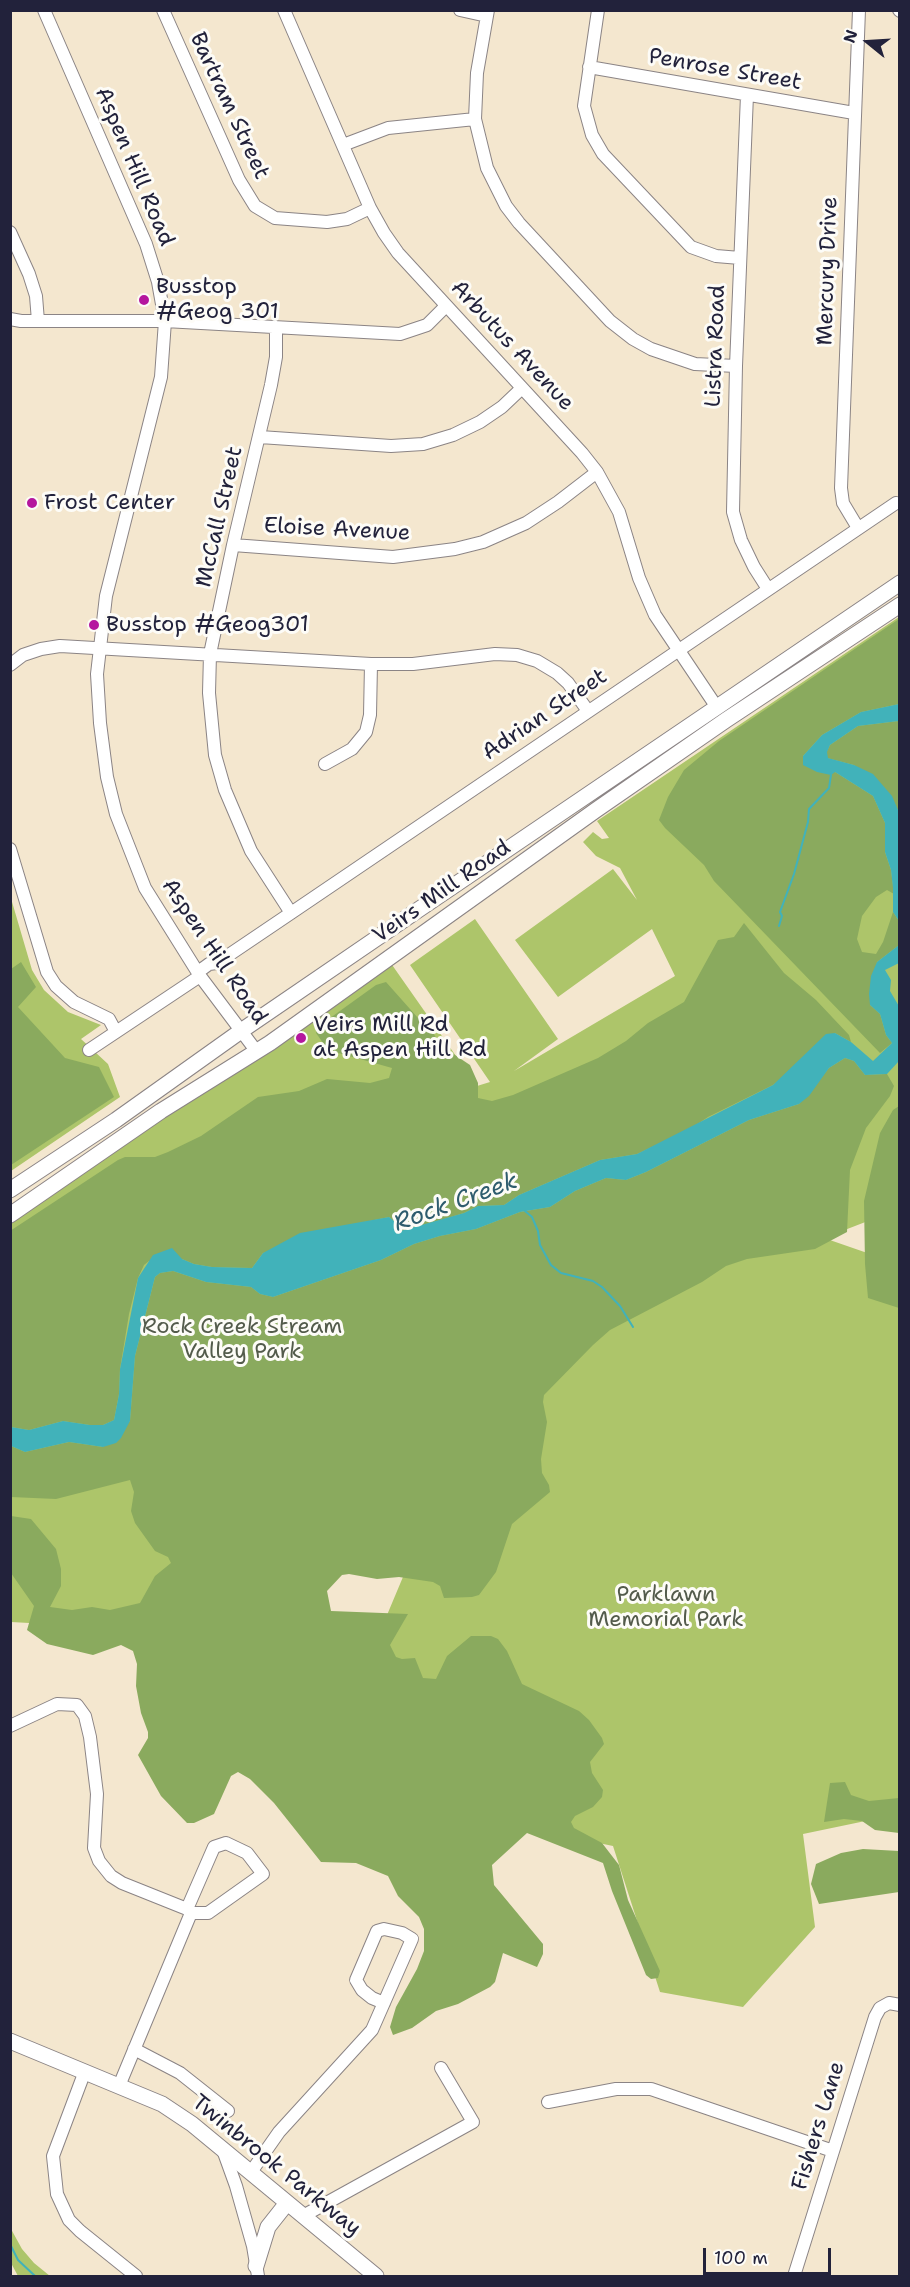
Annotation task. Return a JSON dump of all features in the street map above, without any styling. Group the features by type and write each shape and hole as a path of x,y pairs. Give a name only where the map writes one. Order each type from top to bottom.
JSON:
{"main road":[{"name":"Veirs Mill Road","path":"10,1190 116,1120 241,1031 716,706 900,583"},
{"name":"Veirs Mill Road","path":"10,1215 161,1111 257,1052 596,810 900,605"},
{"path":"758,679 766,694"},
{"name":"Twinbrook Parkway","path":"10,2041 162,2104 192,2124 376,2277"},
{"path":"253,2246 261,2223 284,2200"},
{"path":"257,2271 268,2227 284,2200"}],"street":[{"name":"Aspen Hill Road","path":"44,10 146,244 159,282 165,321 161,377 106,596 98,674 100,723 107,777 116,814 145,888 200,975 257,1052"},
{"name":"Bartram Street","path":"163,10 239,180 255,206 275,218 327,222 346,219 370,208"},
{"name":"Arbutus Avenue","path":"284,10 370,208 398,253 597,472 619,512 639,578 655,615 716,706"},
{"path":"460,10 487,13 477,73 475,119 487,168 506,206 519,223 610,321 633,339 667,356 695,363 736,366"},
{"path":"598,10 584,106 592,135 603,154 691,247 716,256 740,258"},
{"name":"Mercury Drive","path":"858,528 843,503 841,488 859,10"},
{"name":"Penrose Street","path":"589,67 854,113"},
{"name":"Listra Road","path":"747,95 736,366 733,512 741,540 768,589"},
{"path":"343,145 388,128 475,119"},
{"path":"10,232 36,296 38,321"},
{"path":"10,319 165,321 400,334 409,333 427,325 447,306"},
{"name":"McCall Street","path":"276,327 276,357 260,437 233,545 210,654 209,693 215,755 225,790 251,851 291,913"},
{"path":"260,437 391,446 423,444 453,435 480,422 502,407 522,388"},
{"name":"Eloise Avenue","path":"233,545 393,557 455,549 483,542 526,523 597,472"},
{"name":"Adrian Street","path":"89,1050 200,975 209,964 217,963 896,502"},
{"path":"10,664 24,655 60,646 371,664 413,664 495,654 517,655 537,661 557,673 568,682 588,711"},
{"path":"325,764 352,749 366,732 370,715 371,664"},
{"path":"10,849 47,972 56,986 74,1002 109,1018 116,1032"},
{"path":"10,1726 57,1704 77,1705 85,1716 97,1794 94,1848 99,1861 111,1875 123,1883 189,1911 208,1913 263,1874 247,1853 226,1843 214,1847 189,1911 119,2086"},
{"path":"251,2172 279,2132 372,2031 412,1939 402,1933 384,1929 377,1931 356,1980 367,1994 384,2003"},
{"name":"Fishers Lane","path":"794,2277 875,2017 880,2008 889,2004 900,2005"},
{"path":"134,2049 180,2073 228,2111"},
{"path":"303,2216 473,2122 441,2068"},
{"path":"85,2071 53,2156 57,2194 69,2220 136,2277"},
{"path":"548,2102 616,2090 651,2089 833,2151"},
{"path":"223,2150 253,2246 257,2271"}],"green space":[{"name":"Rock Creek Stream Valley Park","path":"899,617 899,1209 824,1238 899,1264 899,1814 803,1834 815,1927 743,2007 660,1992 613,1846 536,1830 374,1646 408,1565 513,1419 198,1670 84,1626 11,1622 10,1219 390,962 477,1086 490,1082 410,965 475,919 558,1039 514,1071 675,976 652,929 558,997 515,940 613,869 637,900 620,868 596,856 583,842 593,832 602,839 609,838 597,821"},
{"path":"899,619 899,704 861,712 822,735 803,756 835,772 873,796 885,823 885,852 891,870 894,894 887,890 876,897 862,916 857,939 862,952 876,954 883,942 893,912 899,921 899,945 877,962 870,1005 880,1014 886,1035 892,1043 880,1053 714,881 704,865 659,820 668,797 684,770 719,741"},
{"path":"899,721 899,815 898,810 854,765 827,758 827,751 830,745 858,726"},
{"path":"10,895 32,970 44,990 68,1012 101,1025 81,1039 108,1064 120,1097 11,1171"},
{"path":"744,923 784,973 816,1000 849,1035 851,1042 835,1033 773,1085 708,1117 690,1129 637,1154 600,1160 519,1195 504,1205 478,1206 464,1213 397,1233 394,1221 389,1217 355,1224 263,1253 252,1268 212,1267 182,1259 149,1261 144,1265 138,1278 129,1314 114,1420 103,1425 63,1421 29,1430 11,1427 10,1231 118,1160 125,1157 155,1157 168,1152 201,1136 258,1097 299,1091 327,1079 370,1083 389,1078 392,1068 328,1050 316,1033 319,1026 376,985 386,982 418,1018 430,1027 440,1045 470,1065 478,1083 478,1098 492,1101 513,1095 598,1058 626,1041 648,1023 684,1002 718,940 734,937"},
{"path":"21,962 36,987 18,1007 65,1058 99,1067 114,1097 11,1165 11,969"},
{"path":"845,1058 854,1061 865,1075 887,1074 894,1086 890,1096 866,1128 850,1170 847,1232 815,1249 747,1259 726,1266 702,1282 610,1330 593,1345 544,1395 547,1422 541,1459 542,1473 550,1492 512,1524 496,1572 479,1595 444,1598 440,1586 433,1582 399,1577 377,1579 349,1574 342,1575 327,1591 331,1611 408,1614 390,1645 396,1657 415,1658 423,1678 436,1679 447,1656 471,1636 491,1636 498,1639 507,1651 522,1684 579,1711 589,1720 604,1744 590,1762 592,1773 603,1790 602,1797 593,1807 575,1816 571,1822 574,1828 602,1843 619,1865 628,1900 660,1971 658,1978 651,1979 646,1975 603,1863 527,1833 492,1865 494,1885 543,1944 543,1954 537,1967 503,1953 495,1982 490,1987 458,2004 436,2011 412,2028 393,2035 390,2027 396,2007 424,1951 424,1929 419,1917 398,1896 388,1876 356,1863 321,1862 274,1803 250,1779 238,1772 231,1776 214,1814 194,1823 187,1823 161,1796 138,1755 148,1738 148,1732 141,1713 136,1686 137,1664 133,1651 121,1645 93,1655 47,1644 27,1630 34,1606 11,1573 11,1516 31,1519 56,1549 61,1569 61,1586 50,1607 72,1610 92,1607 110,1610 140,1603 155,1576 171,1563 168,1557 155,1551 135,1523 131,1511 134,1492 130,1480 56,1499 11,1497 11,1446 25,1452 69,1442 103,1447 130,1421 135,1356 155,1277 160,1273 173,1271 206,1282 251,1287 260,1294 273,1297 381,1260 414,1244 476,1229 520,1212 550,1207 575,1191 606,1178 626,1180 646,1172 749,1120 799,1104 829,1068"},
{"path":"899,1106 899,1308 868,1298 864,1201 880,1133 893,1110"},
{"path":"845,1782 851,1795 869,1801 899,1798 899,1833 875,1830 862,1821 844,1819 824,1822 830,1783"},
{"path":"863,1849 899,1851 899,1892 819,1904 811,1884 816,1864 841,1853"},
{"path":"11,2229 22,2249 50,2276 18,2276 11,2263"}],"water":[{"path":"899,704 899,721 858,726 830,745 827,752 828,758 854,765 873,774 892,796 898,810 899,921 893,912 891,870 885,852 885,823 873,796 835,772 831,775 817,772 803,765 803,756 822,735 861,712"},
{"path":"899,945 899,963 885,970 891,980 890,991 900,1008 899,1061 887,1074 865,1075 854,1061 845,1058 829,1068 809,1096 799,1104 749,1120 646,1172 626,1180 606,1178 575,1191 550,1207 520,1212 476,1229 414,1244 381,1260 273,1297 260,1294 251,1287 206,1282 173,1271 160,1273 155,1277 135,1356 130,1421 121,1438 116,1443 103,1447 69,1442 25,1452 11,1446 11,1427 29,1430 63,1421 103,1425 114,1420 119,1394 120,1369 138,1278 153,1255 172,1248 182,1259 194,1264 252,1268 263,1253 300,1233 389,1217 394,1221 397,1232 464,1213 478,1206 504,1205 519,1195 600,1160 637,1154 773,1085 826,1034 835,1033 851,1042 873,1061 892,1043 886,1035 880,1014 870,1005 871,976 877,962"}],"waterway":[{"path":"779,926 782,916 780,912 794,874 808,822 809,809 829,788 831,775"},
{"path":"525,1211 532,1217 538,1231 540,1245 551,1265 561,1273 593,1281 602,1287 620,1306 633,1327"},
{"path":"10,2244 18,2260 35,2276"}],"place":[{"name":"Busstop #Geog 301","path":"144,300"},
{"name":"Frost Center","path":"32,503"},
{"name":"Busstop #Geog301","path":"94,625"},
{"name":"Veirs Mill Rd at Aspen Hill Rd","path":"301,1038"}],"water label":[{"name":"Rock Creek","path":"456,1203"}],"park label":[{"name":"Parklawn Memorial Park","path":"666,1608"}]}
